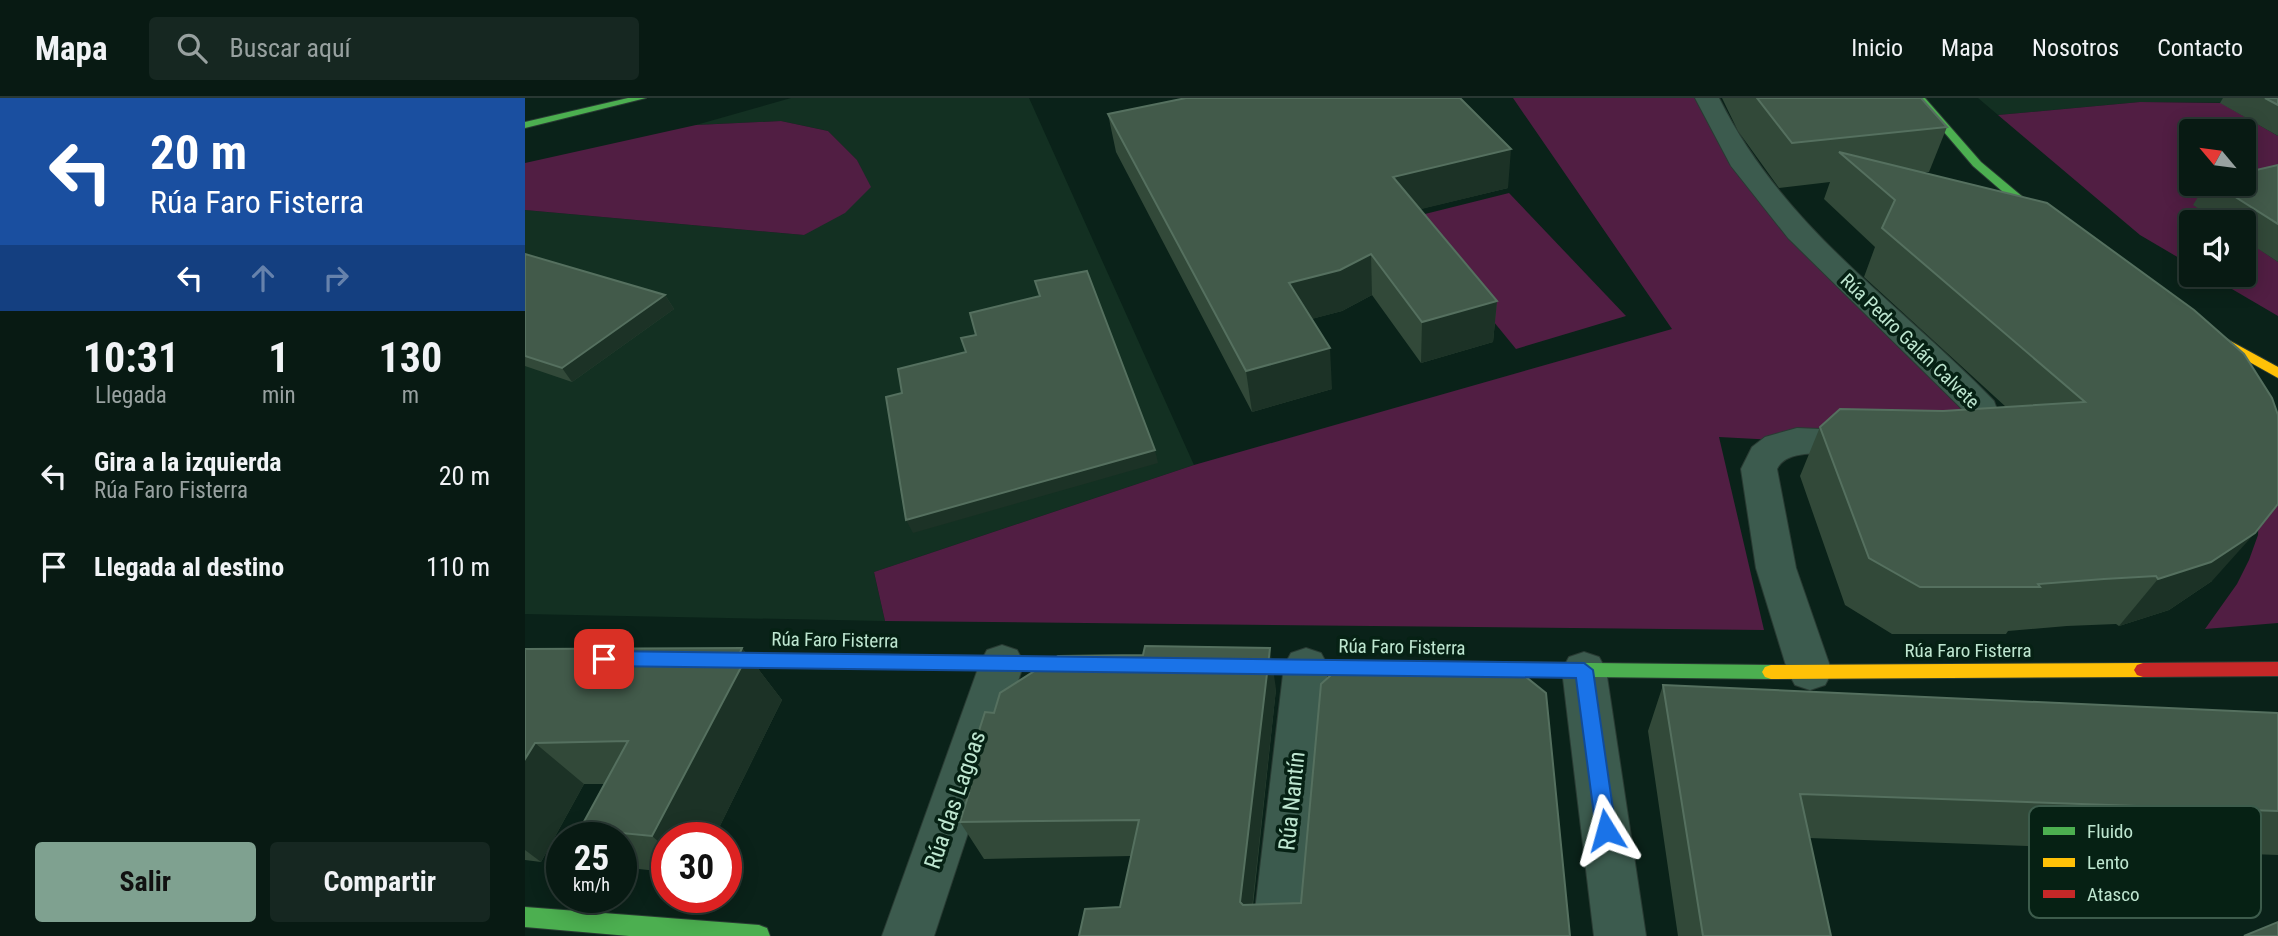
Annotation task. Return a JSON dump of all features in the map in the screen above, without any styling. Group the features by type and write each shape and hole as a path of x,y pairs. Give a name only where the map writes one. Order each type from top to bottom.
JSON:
{"street":[{"path":"525,125 641,98"},
{"name":"Rúa Pedro Galán Calvete","path":"1707,98 1731,146 1758,186 1840,272 1982,410 1985,426 1977,438 1958,444 1915,446 1797,441 1778,446 1765,456 1759,469 1764,512 1776,568 1810,673"},
{"path":"1920,98 1977,164 2009,194 2066,239"},
{"path":"2182,317 2278,373"},
{"name":"Rúa Faro Fisterra","path":"689,660 1110,664"},
{"name":"Rúa das Lagoas","path":"908,936 1002,663"},
{"name":"Rúa Faro Fisterra","path":"1208,665 1810,673 2278,668"},
{"name":"Rúa Nantín","path":"1278,936 1306,666"},
{"path":"1584,670 1621,936"},
{"path":"525,916 583,929 759,936"}],"shaded area":[{"path":"791,98 1029,98 1194,465 874,572 885,621 525,614 525,210 804,235 870,187 857,160 828,131 781,121 696,125"},
{"path":"1513,98 1707,98 1731,146 1982,409 1797,441 1719,437 1764,630 885,621 874,572 1194,465 1672,329"},
{"path":"1978,98 2265,98 2267,103 2140,102 1998,115"},
{"path":"2140,102 2221,103 2249,119 2179,119 2179,196 2234,196 2194,205 2201,210 2179,210 2179,258 2140,235 1998,115"},
{"path":"781,121 828,131 857,160 871,187 845,213 804,235 525,210 525,163 696,125"},
{"path":"2256,123 2278,136 2278,186 2256,191"},
{"path":"1509,193 1626,316 1516,349 1409,218"},
{"path":"2256,247 2278,262 2278,316 2228,287 2256,287"},
{"path":"2278,429 2278,623 2205,629 2237,584 2249,560 2258,535 2259,511"}],"building":[{"path":"1186,98 1460,98 1511,149 1393,177 1497,301 1422,322 1371,254 1340,270 1289,283 1330,348 1246,371 1108,114"},
{"path":"1757,98 1921,98 1947,127 1792,143"},
{"path":"2265,98 2278,98 2278,105"},
{"path":"1839,152 2047,203 2194,310 2244,354 2272,398 2278,415 2278,504 2255,533 2211,562 2158,579 2156,576 2104,579 2038,584 2040,587 1920,587 1869,558 1820,427 1840,409 1943,411 2085,402 1882,228 1895,200"},
{"path":"2278,165 2278,224 2234,196 2256,196 2256,170"},
{"path":"525,254 665,295 562,368 525,356"},
{"path":"1087,271 1155,450 906,520 886,397 902,393 898,369 966,352 961,338 976,335 970,313 1040,296 1035,281"},
{"path":"1145,646 1270,648 1240,902 1243,905 1301,903 1321,684 1341,666 1521,673 1546,693 1570,936 1079,936 1085,909 1120,907 1139,820 960,822 969,793 959,793 985,712 994,713 1000,693 1058,656 1143,655"},
{"path":"742,648 739,655 747,656 659,822 651,822 651,836 637,835 637,822 584,822 628,741 535,743 525,759 525,649"},
{"path":"1663,685 2278,713 2278,811 2261,810 2261,806 2137,806 1800,794 1831,936 1703,936"},
{"path":"2278,922 2278,936 2244,936"}],"traffic: fast":[{"path":"525,125 641,98"},
{"path":"1920,98 1977,164 2050,226"},
{"path":"1220,666 1771,672"},
{"path":"525,917 759,936"}],"traffic: slow":[{"path":"2201,329 2278,373"},
{"path":"1771,672 2143,670"}],"traffic: jam":[{"path":"702,660 1096,664"},
{"path":"2143,670 2278,669"}],"route":[{"path":"604,659 1584,670 1606,830"}]}
